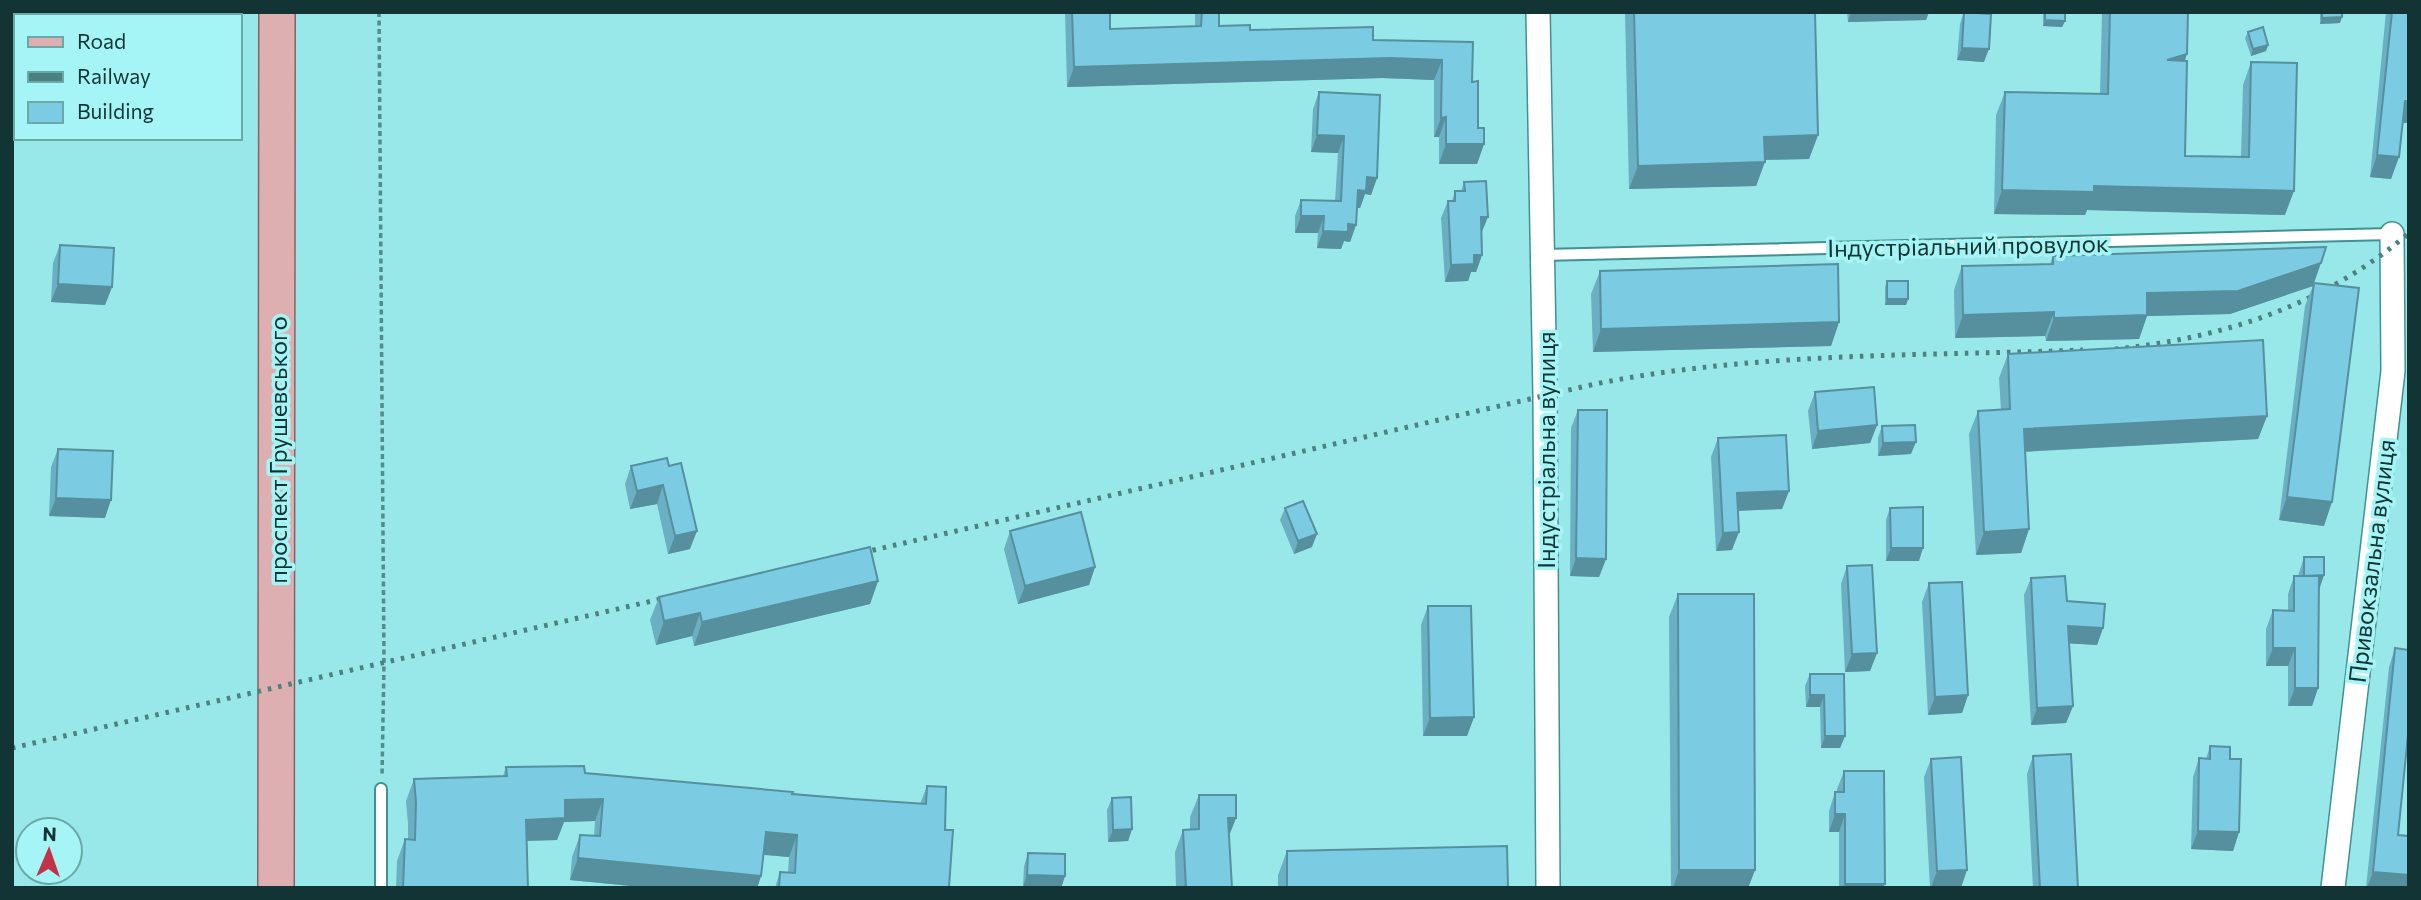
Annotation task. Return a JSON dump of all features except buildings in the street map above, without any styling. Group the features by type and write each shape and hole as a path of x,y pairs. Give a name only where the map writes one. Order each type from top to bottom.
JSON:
{"main road":[{"name":"проспект Грушевського","path":"276,888 277,12"}],"street":[{"name":"Індустріальна вулиця","path":"1538,12 1544,255 1548,888"},
{"name":"Привокзальна вулиця","path":"2333,888 2393,371 2392,234"}],"lane":[{"name":"Індустріальний провулок","path":"1544,255 2392,234"},
{"path":"381,789 381,888"}],"path":[{"path":"379,12 384,648 381,789"}],"railway":[{"path":"2115,349 2195,336 2271,314 2343,280 2409,233"},
{"path":"852,555 1595,384 1655,374 1716,366 1838,357 2083,350"},
{"path":"12,748 674,596"}]}
